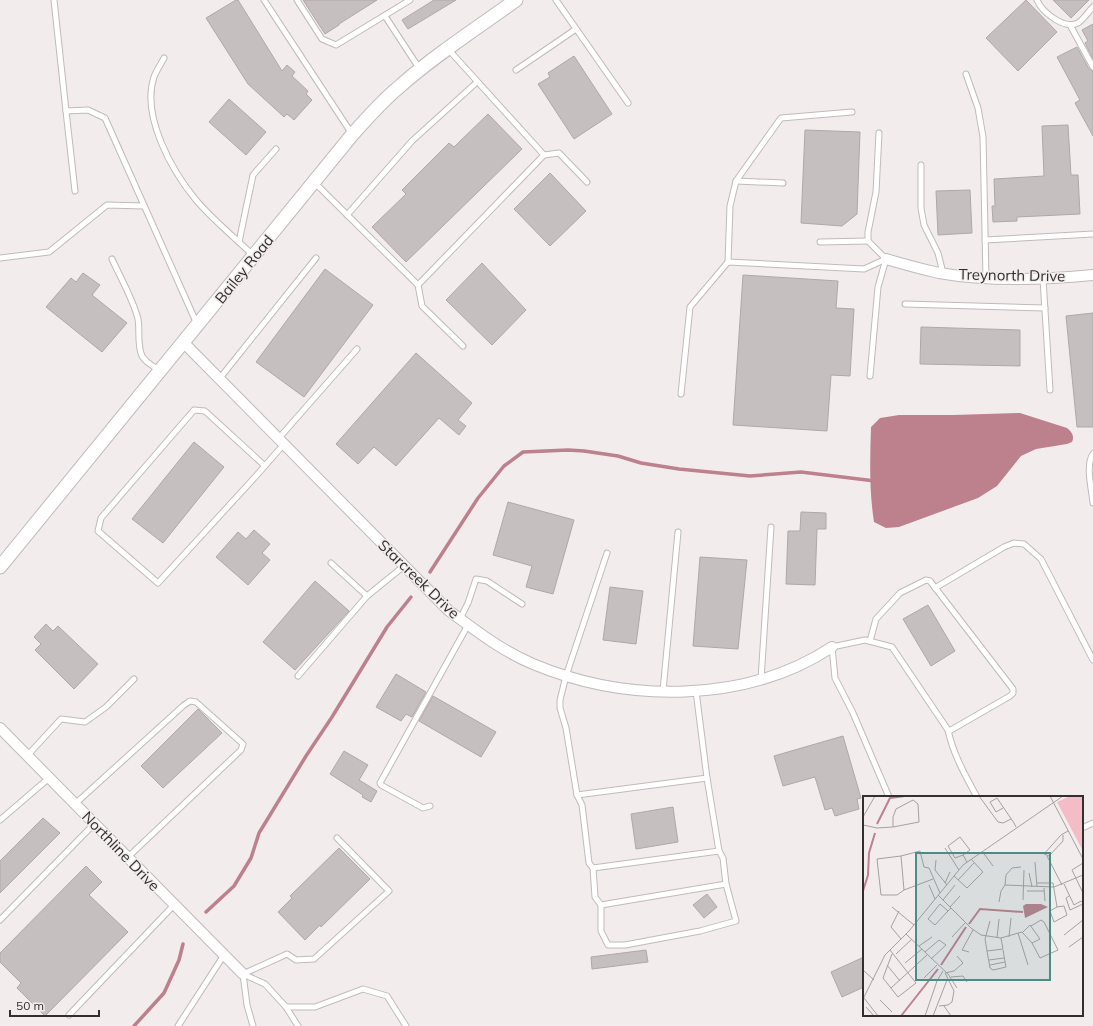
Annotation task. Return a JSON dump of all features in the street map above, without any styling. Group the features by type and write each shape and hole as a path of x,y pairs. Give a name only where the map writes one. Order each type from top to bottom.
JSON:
{"street":[{"name":"Bailey Road","path":"0,567 352,135 386,98 420,69 516,0"},
{"name":"Treynorth Drive","path":"886,259 942,273 986,278 1044,280 1093,275"},
{"name":"Starcreek Drive","path":"184,343 448,610 492,642 532,663 566,676 596,684 635,690 696,690 721,688 761,679 804,663 819,656 832,647"},
{"name":"Northline Drive","path":"0,728 243,974"}],"lane":[{"path":"54,0 74,191"},
{"path":"264,0 352,135"},
{"path":"297,0 322,39 336,44 410,0"},
{"path":"556,0 628,103"},
{"path":"1037,0 1039,6 1061,24 1070,25 1079,22 1093,7"},
{"path":"385,16 420,69"},
{"path":"1070,25 1093,67"},
{"path":"516,70 576,29"},
{"path":"448,49 544,155"},
{"path":"164,58 154,77 151,94 152,113 160,137 175,170 196,200 254,256"},
{"path":"966,74 978,108 983,137 986,278"},
{"path":"347,215 412,141 477,82"},
{"path":"66,111 88,110 105,118 198,325"},
{"path":"681,394 690,307 728,262 730,206 736,181 781,118 852,112"},
{"path":"879,134 876,192 868,232 868,241 886,259"},
{"path":"239,242 253,175 276,149"},
{"path":"418,285 544,155 559,153 587,182"},
{"path":"921,165 921,208 924,225 938,253 942,273"},
{"path":"736,181 783,183"},
{"path":"314,182 418,285 422,306 463,346"},
{"path":"0,258 49,252 107,205 144,206"},
{"path":"985,240 1093,234"},
{"path":"820,242 868,241"},
{"path":"220,378 316,258"},
{"path":"112,259 138,320 140,350 142,357 148,363 160,370"},
{"path":"728,262 864,269 886,259"},
{"path":"870,376 878,287 886,259"},
{"path":"1044,280 1050,390"},
{"path":"905,304 1045,308"},
{"path":"265,466 205,411 194,410 101,518 98,531 158,583 265,466 281,441 357,349"},
{"path":"1093,454 1090,458 1089,469 1093,503"},
{"path":"761,679 771,528"},
{"path":"663,691 678,532"},
{"path":"935,588 1004,546 1014,543 1024,544 1041,559 1093,660"},
{"path":"607,553 566,676 560,700 560,708 566,728 577,795 582,805 590,863 593,868 595,897 601,906 601,931 608,944 625,944 700,931 736,921 726,884 723,858 719,851 707,778 696,690"},
{"path":"331,563 367,596"},
{"path":"298,676 367,596 404,566"},
{"path":"430,806 423,808 381,785 380,783 464,622 468,603 476,579 487,581 522,604"},
{"path":"870,641 876,619 900,593 926,580 930,581 1014,689 1014,693 1010,696 951,730 948,730"},
{"path":"889,796 835,678 832,647 865,640 892,647 948,730 961,768 976,796"},
{"path":"27,756 61,719 85,722 106,707 134,679"},
{"path":"75,804 190,701 196,702 243,744 241,750 127,858"},
{"path":"0,820 49,778"},
{"path":"577,795 707,778"},
{"path":"1083,828 1093,823"},
{"path":"0,920 94,824"},
{"path":"243,974 287,954 296,960 314,959 389,891 337,838"},
{"path":"593,868 719,851"},
{"path":"601,906 726,884"},
{"path":"68,1015 174,905"},
{"path":"178,1026 224,955"},
{"path":"243,974 265,984 286,1006 298,1026"},
{"path":"243,974 247,1005 253,1026"},
{"path":"286,1006 315,1007 363,990 387,996 406,1026"}],"shaded area":[{"path":"1020,413 1067,428 1073,436 1072,442 1036,449 1021,456 997,486 978,498 899,527 886,528 874,522 870,463 871,427 880,418 899,415"}],"building":[{"path":"238,0 282,71 287,65 295,72 292,76 308,91 306,94 312,100 294,120 287,114 284,117 248,84 206,18"},
{"path":"303,0 377,0 325,34"},
{"path":"434,0 456,0 408,29 402,20"},
{"path":"1026,0 1057,32 1018,71 986,38"},
{"path":"1053,0 1089,0 1071,18"},
{"path":"1093,24 1093,59 1085,43 1088,41 1082,30"},
{"path":"1077,47 1089,69 1093,71 1093,136 1075,103 1080,100 1057,57"},
{"path":"574,56 612,114 574,139 538,84 550,77 548,73"},
{"path":"229,99 266,132 246,155 209,122"},
{"path":"488,114 522,149 406,262 372,227 406,194 402,190 449,143 454,147"},
{"path":"1068,125 1071,175 1078,175 1080,214 1017,217 1017,221 993,222 992,206 995,206 994,179 1044,176 1042,126"},
{"path":"805,130 860,132 857,214 842,226 801,223"},
{"path":"550,173 586,211 550,246 514,209"},
{"path":"970,190 972,233 938,235 936,191"},
{"path":"482,263 526,310 492,345 446,300"},
{"path":"325,269 373,305 304,397 256,362"},
{"path":"83,273 100,285 92,295 127,323 102,352 46,307 71,278 76,282"},
{"path":"743,275 838,281 836,308 854,309 850,376 831,375 827,431 733,425"},
{"path":"1093,313 1093,427 1077,427 1066,316"},
{"path":"921,327 1020,330 1020,366 920,364"},
{"path":"416,353 472,403 458,420 466,426 459,435 439,418 396,466 374,447 358,464 336,444"},
{"path":"194,442 224,467 163,543 132,519"},
{"path":"508,502 574,520 553,594 526,587 532,566 493,555"},
{"path":"801,512 826,513 826,529 817,529 815,585 786,584 788,531 800,531"},
{"path":"254,530 270,544 262,553 270,560 248,585 216,557 238,532 246,539"},
{"path":"700,557 747,560 738,649 693,646"},
{"path":"315,581 349,611 295,670 263,642"},
{"path":"610,587 643,591 636,644 603,640"},
{"path":"928,605 955,651 931,666 903,619"},
{"path":"46,624 53,631 58,626 98,664 74,689 35,650 41,644 34,637"},
{"path":"396,674 426,692 412,717 406,714 401,721 376,707"},
{"path":"433,696 496,732 481,757 419,721"},
{"path":"198,709 222,733 163,788 141,766"},
{"path":"843,736 861,798 857,799 859,809 835,816 832,808 825,810 815,777 783,786 774,756"},
{"path":"344,751 368,765 359,780 377,791 371,802 362,797 363,795 330,774"},
{"path":"673,807 678,842 636,849 631,814"},
{"path":"43,818 60,833 0,893 0,861"},
{"path":"339,848 370,879 321,927 320,925 305,940 278,912 292,898 290,896"},
{"path":"86,866 102,882 89,895 128,932 45,1016 17,988 21,983 0,962 0,953"},
{"path":"707,894 717,907 704,918 693,905"},
{"path":"646,950 648,962 592,969 591,957"},
{"path":"863,957 863,987 842,997 831,972"}],"waterway":[{"path":"430,572 478,498 504,466 523,452 568,450 584,451 618,456 641,463 679,469 750,476 801,472 875,481"},
{"path":"206,912 234,886 251,858 259,833 306,756 332,717 387,627 411,597"},
{"path":"134,1026 164,993 179,960 183,944"}]}
